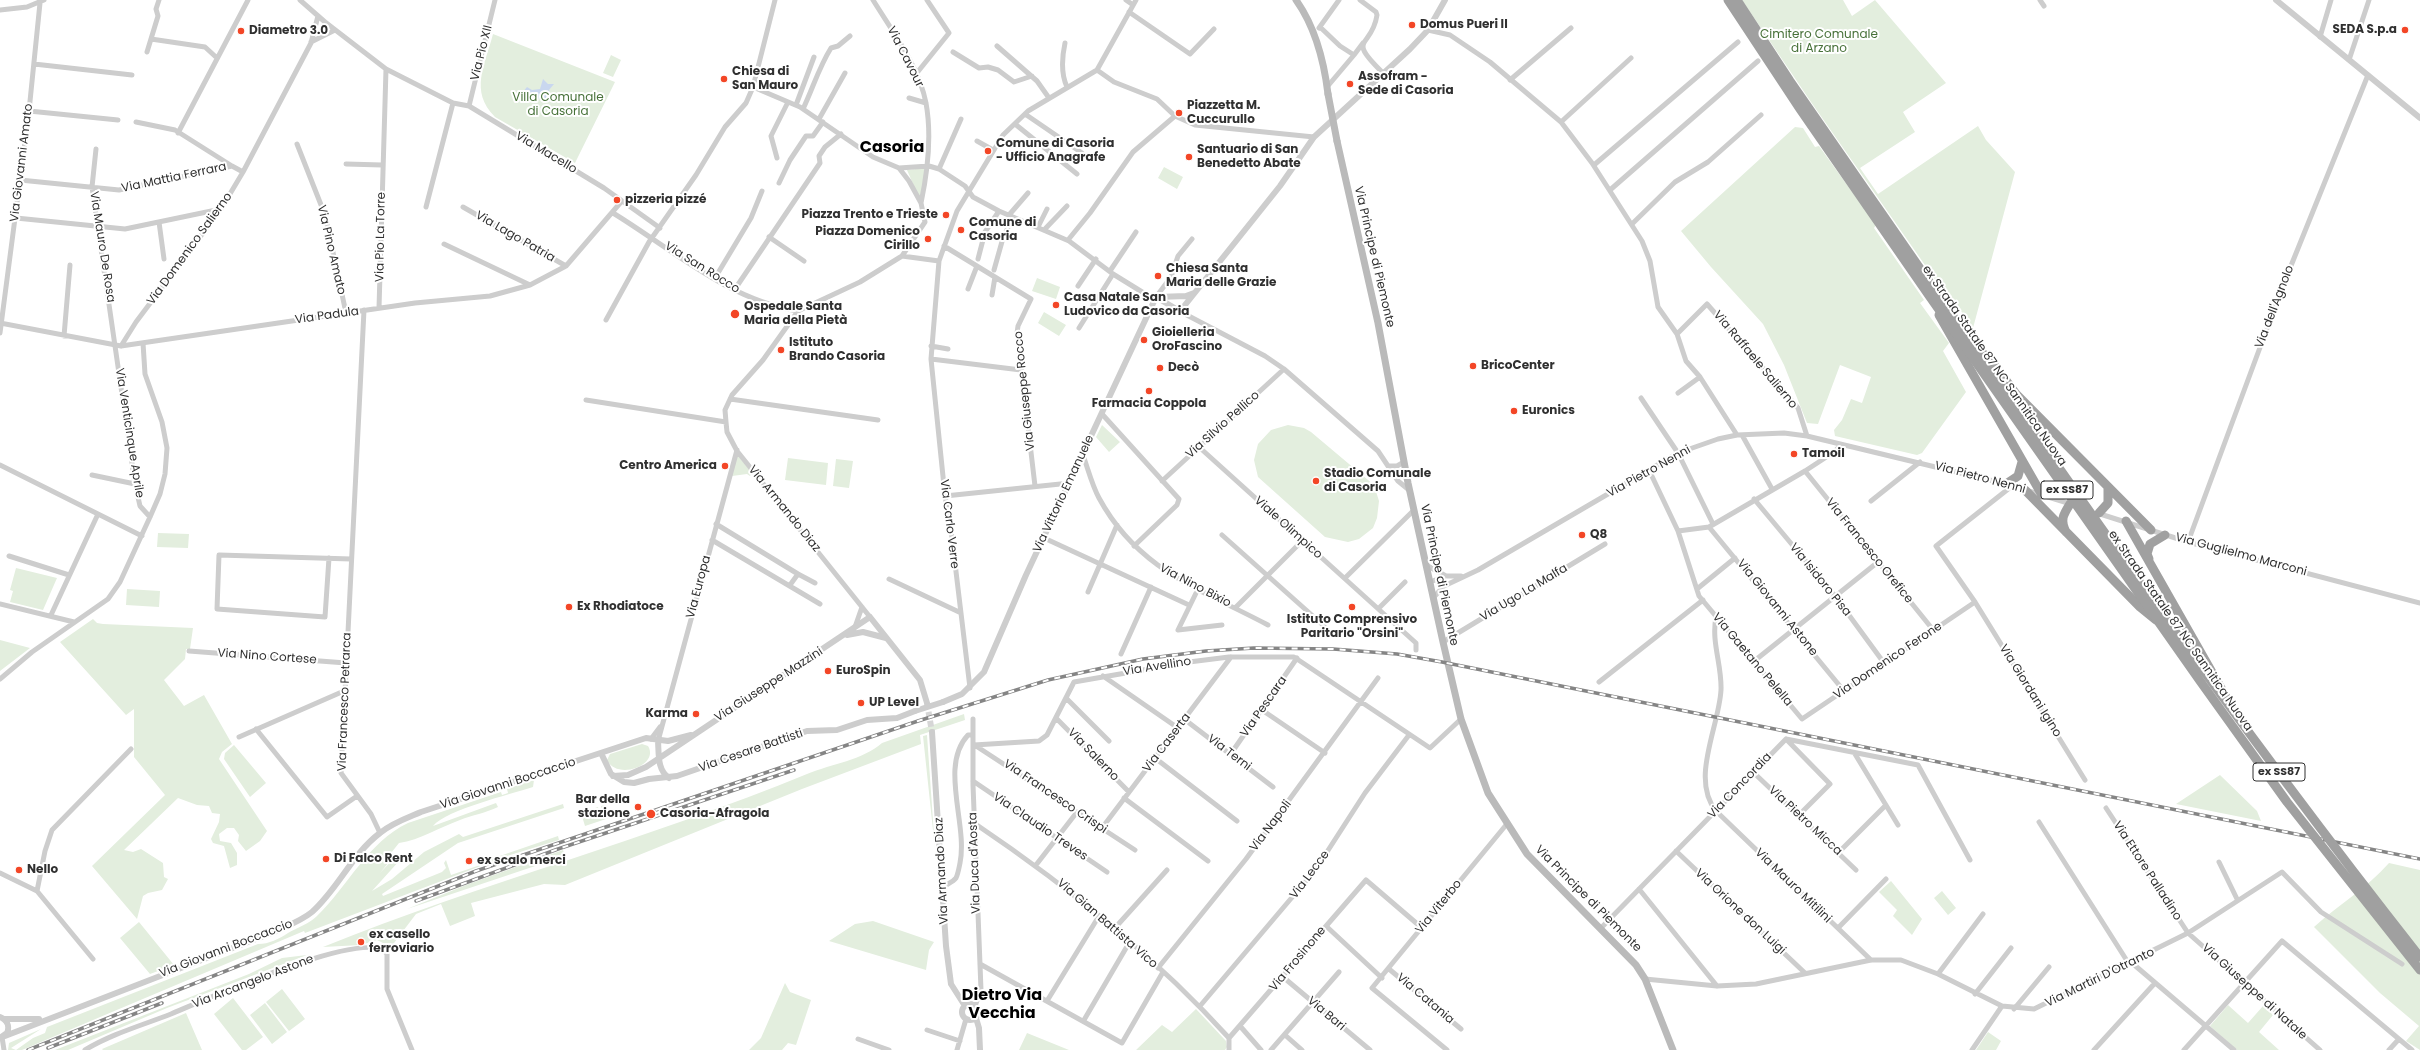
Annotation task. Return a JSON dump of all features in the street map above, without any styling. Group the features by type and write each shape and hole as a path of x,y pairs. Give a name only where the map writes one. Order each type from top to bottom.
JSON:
{"highway":[{"name":"ex Strada Statale 87 NC Sannitica Nuova","path":"1728,0 1800,109 1930,297 2160,624 2287,802 2420,970"},
{"name":"ex Strada Statale 87 NC Sannitica Nuova","path":"1737,0 1790,81 1969,338 2235,714 2357,877 2420,957"},
{"path":"1930,297 2042,495"},
{"path":"1969,338 1996,367 2016,394 2151,530"},
{"path":"2009,485 2018,476 2022,462"},
{"path":"2099,513 2108,503 2108,488"},
{"path":"2025,490 2140,607 2160,624"},
{"path":"2066,503 2062,516 2063,524 2068,534"},
{"path":"2126,521 2235,714"},
{"path":"2150,563 2148,547 2156,539 2165,535"}],"main road":[{"name":"Via Principe di Piemonte","path":"1296,0 1317,30 1337,141 1378,323 1414,510 1461,719 1488,793 1506,825 1526,854 1636,964 1645,979 1673,1050"}],"street":[{"path":"147,52 158,16 156,9 159,0"},
{"path":"178,133 248,0"},
{"path":"300,0 335,30 386,69 453,103 469,106"},
{"name":"Via Pio XII","path":"469,106 495,0"},
{"path":"606,320 653,237 725,127 746,103 754,87 775,0"},
{"name":"Via Cavour","path":"873,0 916,74 926,103 929,166 921,203"},
{"path":"916,74 949,33 927,0"},
{"path":"902,256 939,261 957,211 993,150 1025,114 1097,70 1135,2 1126,0"},
{"path":"1339,0 1317,30 1354,55"},
{"path":"1327,87 1363,43 1377,15 1376,12 1360,0"},
{"path":"1184,308 1237,237 1280,186 1314,137 1410,49 1428,30 1445,0"},
{"path":"2040,0 2044,6"},
{"path":"2276,0 2420,118"},
{"path":"2320,37 2331,0"},
{"path":"2349,60 2369,0"},
{"path":"0,10 14,9 42,1"},
{"name":"Via Giovanni Amato","path":"0,333 16,218 42,1"},
{"path":"1129,12 1190,54 1214,30"},
{"name":"Via Domenico Salierno","path":"119,346 221,209 243,172 311,43 318,16"},
{"path":"1510,80 1570,28"},
{"path":"311,43 318,37 335,30"},
{"path":"1428,30 1450,35 1466,44 1490,62 1561,122 1594,166 1632,224 1650,261 1658,307 1677,334 1686,360 1700,377 1740,435 1772,489"},
{"path":"803,109 817,80 822,63 831,48 838,46 850,36"},
{"path":"151,39 205,47 217,58"},
{"path":"1594,166 1738,42"},
{"path":"1065,43 1062,56 1067,87"},
{"path":"1363,43 1366,57 1383,73"},
{"path":"997,46 1032,76 1049,98"},
{"path":"952,52 979,68 988,67 998,70 1014,82 1032,76"},
{"path":"796,105 814,57"},
{"path":"1561,122 1631,58"},
{"path":"1610,190 1758,61"},
{"path":"34,64 132,75"},
{"name":"Via Pio La Torre","path":"379,308 386,69"},
{"path":"1097,70 1114,82 1157,99 1174,116 1200,126 1314,137"},
{"path":"780,183 790,160 806,136 813,136 845,73"},
{"name":"Via dell'Agnolo","path":"2188,542 2282,288 2368,75"},
{"path":"754,87 796,105 873,157 898,168 909,181 921,203 925,222 902,256 860,282 798,311"},
{"path":"909,98 926,103"},
{"path":"777,158 771,136 788,102"},
{"path":"426,207 453,103"},
{"name":"Via Macello","path":"469,106 604,188 621,202 660,228"},
{"path":"29,111 118,120"},
{"path":"1025,114 1082,153"},
{"path":"1632,224 1675,182 1708,162 1761,115"},
{"path":"1068,240 1090,213 1133,152 1158,132 1174,116"},
{"path":"938,169 961,119"},
{"name":"Via Mattia Ferrara","path":"136,122 178,133 243,172"},
{"path":"1015,124 1077,174"},
{"path":"735,289 820,163 819,156 825,147 841,134"},
{"path":"977,141 993,150"},
{"name":"Via Pino Amato","path":"297,144 325,215 346,313"},
{"name":"Via Mauro De Rosa","path":"96,149 92,187 119,346"},
{"path":"346,164 382,165"},
{"name":"Via Mattia Ferrara","path":"20,180 119,190 232,166"},
{"path":"898,168 929,166 938,169 965,186 973,196 1011,216 1068,240 1096,259 1111,273 1147,295 1156,297 1179,296 1196,292"},
{"path":"714,278 751,218 762,191"},
{"path":"994,270 1011,216 1028,193"},
{"name":"Via Padula","path":"1,323 119,346 364,310 490,296 530,285 566,266 621,202"},
{"path":"1041,228 1067,206"},
{"name":"Via Lago Patria","path":"463,207 566,266"},
{"path":"16,218 125,229 221,209"},
{"path":"1041,228 1047,209"},
{"path":"978,259 986,232 999,210"},
{"name":"Via San Rocco","path":"613,213 653,237 680,258 748,297 798,311"},
{"path":"159,222 164,259"},
{"path":"1079,328 1136,232"},
{"path":"769,237 804,261"},
{"path":"1156,297 1172,277 1178,256 1192,239"},
{"path":"444,244 530,285"},
{"path":"944,246 995,276 992,295"},
{"path":"1078,286 1096,259"},
{"name":"Via Carlo Verre","path":"939,261 931,360 945,496 951,530 959,612 970,688"},
{"path":"64,336 70,265"},
{"path":"968,289 977,266"},
{"name":"Via Giuseppe Rocco","path":"995,276 1031,299 1018,326 1021,370 1035,486"},
{"path":"1176,308 1173,300 1179,296"},
{"path":"1179,296 1184,299 1184,308"},
{"path":"1156,297 1176,308 1184,308 1265,356 1284,369 1378,451 1398,481 1410,490"},
{"name":"Via Vittorio Emanuele","path":"970,688 984,672 1044,538 1156,297"},
{"name":"Via Raffaele Salierno","path":"1677,334 1707,304 1798,408 1807,436"},
{"name":"Via Francesco Petrarca","path":"364,310 340,773 371,814 380,833"},
{"name":"Via Armando Diaz","path":"798,311 763,360 730,399 725,410 727,432 737,450 920,680 928,703"},
{"path":"0,680 32,652 108,600 120,582 160,494 165,474 166,448 162,422 145,374 143,343"},
{"name":"Via Venticinque Aprile","path":"119,346 135,484 140,506 150,517"},
{"path":"931,346 948,349"},
{"path":"931,360 1021,370"},
{"name":"Via Silvio Pellico","path":"1162,481 1284,369"},
{"path":"1678,393 1700,377"},
{"name":"Via Giovanni Astone","path":"1641,398 1678,453 1711,525 1735,558 1844,690"},
{"path":"730,399 878,420"},
{"path":"586,400 726,422"},
{"path":"1102,414 1179,499 1179,503 1134,546"},
{"name":"Via Pietro Nenni","path":"1433,598 1444,586 1478,570 1561,523 1678,453 1712,440 1740,435 1784,433 1807,436 1920,462 2009,485 2066,503"},
{"path":"1678,532 1711,525 1805,471 1834,452 1841,445"},
{"name":"Viale Olimpico","path":"1199,447 1302,541 1379,608 1416,643 1416,650"},
{"name":"Via Europa","path":"658,741 661,724 737,450"},
{"name":"Via Nino Bixio","path":"1083,455 1099,497 1117,525 1134,546 1163,570 1268,625"},
{"path":"1389,466 1397,466 1404,462"},
{"name":"Via Pietro Nenni","path":"1871,501 1920,462"},
{"path":"0,465 142,536"},
{"name":"Via Gaetano Pelella","path":"1649,470 1678,532 1697,589 1703,600 1753,662 1802,719"},
{"name":"Via Francesco Orefice","path":"1805,471 1934,631"},
{"path":"92,475 135,484"},
{"path":"945,496 1070,483"},
{"name":"Via Giordani Igino","path":"2009,485 1936,546 1975,602 2086,780"},
{"name":"Via Isidoro Pisa","path":"1754,499 1834,596 1884,663"},
{"name":"Via Guglielmo Marconi","path":"2066,503 2188,542 2420,602"},
{"path":"1345,578 1414,510"},
{"path":"51,615 98,514"},
{"path":"716,524 815,584"},
{"path":"1088,592 1117,525"},
{"path":"1222,535 1324,626"},
{"path":"1044,538 1189,605"},
{"path":"712,540 820,604"},
{"path":"1236,608 1302,541"},
{"name":"Via Ugo La Malfa","path":"1443,642 1605,544"},
{"path":"329,558 325,617 217,609 219,555 329,558 351,559"},
{"path":"9,556 69,575"},
{"path":"1697,589 1735,558"},
{"path":"1753,662 1878,562"},
{"path":"1426,565 1446,576"},
{"path":"790,585 798,574"},
{"path":"1430,582 1446,576 1464,576"},
{"path":"889,578 959,612"},
{"path":"1379,608 1405,582"},
{"path":"1121,654 1151,587"},
{"path":"1198,589 1178,630 1222,626"},
{"path":"1598,682 1703,600"},
{"name":"Via Domenico Ferone","path":"1802,719 1975,602"},
{"path":"0,604 51,615 74,622"},
{"name":"Via Giuseppe Mazzini","path":"613,776 639,771 691,735 847,635 858,622 862,607"},
{"name":"Via Giuseppe Mazzini","path":"853,629 870,617"},
{"name":"Via Mauro Mitilini","path":"1716,617 1714,637 1720,669 1721,691 1705,779 1706,792 1716,811 1871,960"},
{"name":"Via Giuseppe Mazzini","path":"847,635 863,632 886,638"},
{"name":"Via Nino Cortese","path":"189,651 346,663"},
{"name":"Via Avellino","path":"974,745 1038,741 1047,735 1074,682 1162,665 1231,657 1297,658"},
{"name":"Via Caserta","path":"1102,828 1231,657"},
{"path":"1297,658 1360,703 1430,748 1461,719"},
{"name":"Via Pescara","path":"1230,754 1297,658"},
{"path":"1102,676 1178,728"},
{"name":"Via Napoli","path":"1158,968 1246,859 1325,753 1378,678"},
{"name":"Via Cesare Battisti","path":"613,776 631,784 649,779 669,778 807,731 838,730 867,720 897,718 943,702 962,694 970,688"},
{"path":"239,737 344,691"},
{"path":"1066,698 1109,741"},
{"path":"1262,710 1325,753"},
{"name":"Via Salerno","path":"1056,718 1129,792"},
{"name":"Via Duca d'Aosta","path":"973,719 974,745 972,781 981,990 975,1006 978,1011 976,1018 979,1028 980,1050"},
{"name":"Via Terni","path":"1184,720 1273,787"},
{"name":"Via Europa","path":"651,739 661,724"},
{"path":"256,729 327,818 357,796"},
{"name":"Via Armando Diaz","path":"932,732 946,946 951,984 965,1006"},
{"path":"943,887 957,876 961,857 962,831 953,782 961,746 968,735 973,734"},
{"name":"Via Giuseppe Mazzini","path":"651,739 658,741 678,740 691,735"},
{"name":"Via Lecce","path":"1200,1006 1316,869 1365,793 1409,735"},
{"name":"Via Giovanni Boccaccio","path":"2,1037 44,1019 274,932 299,920 319,905 380,833 421,812 646,738 651,739"},
{"path":"1786,739 1855,754 1918,765 1970,860"},
{"path":"1786,739 1830,784 1798,816"},
{"name":"Via Concordia","path":"1601,928 1786,739"},
{"path":"658,741 661,770 669,778"},
{"name":"Via Francesco Crispi","path":"974,745 985,750 1135,850"},
{"path":"37,891 45,851 52,830 130,749"},
{"path":"601,753 606,767 613,776"},
{"path":"1855,754 1898,825"},
{"path":"1155,758 1237,821"},
{"name":"Via Pietro Micca","path":"1754,772 1798,816 1856,870"},
{"name":"Via Claudio Treves","path":"972,781 1107,872"},
{"path":"1124,798 1208,861"},
{"path":"1838,853 1886,805"},
{"name":"Via Ettore Palladino","path":"2106,808 2188,933"},
{"path":"1036,865 1077,812"},
{"path":"2039,822 2130,963 2155,982 2234,1050"},
{"name":"Via Gian Battista Vico","path":"974,823 1036,865 1099,916 1200,1006 1229,1038"},
{"name":"Via Viterbo","path":"1446,1050 1372,988 1389,970 1506,825"},
{"name":"Via Orione don Luigi","path":"1676,851 1805,973"},
{"path":"2219,862 2237,899"},
{"path":"1114,929 1167,870"},
{"name":"Via Martiri D'Otranto","path":"1645,979 1717,986 1756,984 1871,960 1901,960 1938,974 1975,994 2002,1006 2014,1009 2034,1009 2044,1006 2188,933 2237,899 2282,872 2321,912 2402,964"},
{"path":"0,873 37,891 93,959"},
{"name":"Via Frosinone","path":"1229,1038 1366,880 1422,928"},
{"path":"1838,928 1886,880"},
{"path":"1639,889 1717,986"},
{"path":"1938,974 1983,914"},
{"path":"1047,1001 1099,916"},
{"path":"1326,926 1382,978"},
{"name":"Via Giuseppe di Natale","path":"2188,933 2320,1050"},
{"path":"2184,1050 2282,941 2412,1050"},
{"path":"1084,1020 1129,943"},
{"name":"Via Arcangelo Astone","path":"86,1049 297,963 336,952 375,947 383,949 388,957 387,989 412,1050"},
{"path":"1975,994 2011,948"},
{"path":"980,964 1084,1020 1122,1043 1163,972"},
{"path":"2014,1009 2049,967"},
{"name":"Via Catania","path":"1389,970 1461,1029"},
{"path":"1271,1050 1339,972"},
{"name":"Via Bari","path":"1283,977 1370,1050"},
{"path":"2094,1050 2155,982"},
{"path":"957,1050 966,1020 962,1014 965,1006 971,1004 975,1006"},
{"path":"1972,1050 2002,1006"},
{"path":"2,1018 9,1027 2,1037 3,1050"},
{"name":"Via Giovanni Boccaccio","path":"2,1018 44,1019"},
{"path":"966,1020 976,1018"},
{"path":"1240,1026 1261,1050"},
{"path":"927,1030 960,1041"},
{"path":"1285,1035 1302,1050"},
{"path":"1229,1038 1229,1050"},
{"path":"858,1039 889,1050"},
{"path":"2389,1050 2399,1039"},
{"path":"0,1046 3,1050"},
{"path":"79,1050 86,1049"}],"green space":[{"name":"Cimitero Comunale di Arzano","path":"1742,0 1843,0 1852,16 1875,0 1946,83 1903,112 1915,132 1860,168 1878,194 1978,126 1986,140 2015,172 1973,328 1944,287 1941,288 1811,102"},
{"name":"Villa Comunale di Casoria","path":"493,34 615,82 575,163 495,117 487,107 481,87 481,77"},
{"path":"611,55 621,60 613,77 603,73"},
{"path":"1795,127 1803,128 1815,147 1819,146 1876,225 1874,228 1924,300 1920,303 1949,343 1943,351 1966,392 1922,453 1917,455 1835,436 1834,430 1842,420 1851,399 1862,403 1871,377 1840,365 1818,424 1807,423 1784,365 1763,324 1711,267 1681,231"},
{"path":"1164,167 1183,177 1177,189 1158,178"},
{"path":"926,168 920,200 907,170"},
{"path":"1037,278 1060,287 1056,299 1032,291"},
{"path":"1044,312 1066,325 1059,336 1038,323"},
{"path":"1102,425 1120,442 1109,452 1096,437"},
{"name":"Stadio Comunale di Casoria","path":"1288,425 1304,428 1311,432 1374,485 1379,501 1377,518 1373,528 1359,539 1348,542 1325,537 1258,477 1254,460 1258,444 1271,430"},
{"path":"737,457 739,457 752,473 750,476 747,474 732,476"},
{"path":"788,458 828,463 826,485 785,480"},
{"path":"836,459 853,461 849,488 833,486"},
{"path":"158,533 189,534 188,548 157,547"},
{"path":"16,568 57,578 43,610 10,602 13,591 10,590"},
{"path":"127,589 160,591 159,607 126,605"},
{"path":"93,619 97,623 103,624 193,628 190,649 186,649 185,659 164,680 184,706 204,695 232,744 222,752 219,759 267,831 260,841 246,851 238,841 239,835 234,828 227,828 219,834 220,841 231,843 237,853 237,865 230,868 224,846 213,843 211,839 219,822 220,814 212,813 209,806 197,805 178,798 124,850 133,852 141,849 163,863 164,877 168,879 162,890 148,893 143,896 137,919 92,866 165,795 134,757 134,709 126,715 60,642"},
{"path":"0,640 30,648 0,671"},
{"path":"964,714 965,720 920,735 921,744 802,789 565,885 544,884 471,903 475,916 450,926 441,904 416,914 391,947 377,940 361,945 323,947 443,902 687,819 816,770 856,758 866,754 882,743"},
{"path":"927,735 935,849 923,736"},
{"path":"642,744 648,746 650,753 648,759 636,768 628,770 619,769 612,766 607,760 610,754"},
{"path":"234,745 266,783 250,797 224,759 225,753"},
{"path":"2220,775 2257,811 2261,821 2176,804"},
{"path":"534,780 533,787 465,808 441,820 433,826 496,803 498,807 452,823 415,839 399,843 391,853 394,856 380,873 395,857 400,860 372,891 392,879 424,852 459,834 463,837 563,804 564,808 458,843 382,894 383,896 442,872 446,868 444,863 446,860 451,875 492,861 491,859 558,836 559,840 507,856 305,933 304,931 22,1050 16,1050 33,1038 45,1033 47,1027 258,944 274,941 314,919 381,841 408,823 501,792 502,795 508,793 507,789"},
{"path":"605,805 609,818 585,826 581,813 598,807 599,811 602,810 601,806"},
{"path":"563,850 565,856 407,909 466,885"},
{"path":"2389,863 2420,870 2420,1050 2406,1041 2419,1026 2380,993 2314,927 2362,888"},
{"path":"1891,881 1922,919 1912,935 1893,916 1897,910 1879,892"},
{"path":"1942,891 1956,908 1948,915 1934,898"},
{"path":"873,921 934,942 929,950 926,970 829,941 855,924"},
{"path":"139,922 174,965 150,974 120,938"},
{"path":"307,955 167,1008 68,1050 55,1050 249,974 282,958"},
{"path":"785,983 790,992 811,1000 796,1045 788,1043 782,1050 749,1050 761,1038"},
{"path":"282,989 305,1019 289,1031 266,1002"},
{"path":"233,998 263,1037 246,1050 242,1050 214,1014"},
{"path":"265,1003 287,1032 272,1044 250,1015"},
{"path":"2228,1005 2248,1023 2263,1006 2273,1015 2259,1032 2279,1050 2237,1050 2210,1026"},
{"path":"1196,1009 1226,1041 1227,1047 1225,1050 1136,1050 1162,1025 1172,1032"},
{"path":"186,1013 202,1050 102,1049"},
{"path":"41,1029 11,1048 16,1050 8,1050 9,1043"},
{"path":"1988,1032 2001,1041 1996,1050 1976,1050"},
{"path":"1027,1033 1069,1050 1019,1050"}],"water":[{"path":"543,79 548,84 554,84 549,90 552,98 549,102 544,102 536,97 525,96 522,93 527,87 532,90 540,89"}],"tunnel":[{"path":"927,703 932,732"}],"railway":[{"path":"28,1050 476,871 918,721 1048,680 1143,659 1206,651 1254,648 1333,649 1397,654 2420,859"},
{"path":"416,901 558,849 794,770"},
{"path":"48,1048 162,1003"}],"place":[{"name":"Domus Pueri II","path":"1412,25"},
{"name":"SEDA S.p.a","path":"2405,30"},
{"name":"Diametro 3.0","path":"241,31"},
{"name":"Chiesa di San Mauro","path":"724,79"},
{"name":"Assofram - Sede di Casoria","path":"1350,84"},
{"name":"Piazzetta M. Cuccurullo","path":"1179,113"},
{"name":"Comune di Casoria - Ufficio Anagrafe","path":"988,151"},
{"name":"Santuario di San Benedetto Abate","path":"1189,157"},
{"name":"pizzeria pizzé","path":"617,200"},
{"name":"Piazza Trento e Trieste","path":"946,215"},
{"name":"Comune di Casoria","path":"961,230"},
{"name":"Piazza Domenico Cirillo","path":"928,239"},
{"name":"Chiesa Santa Maria delle Grazie","path":"1158,276"},
{"name":"Casa Natale San Ludovico da Casoria","path":"1056,305"},
{"name":"Ospedale Santa Maria della Pietà","path":"735,314"},
{"name":"Gioielleria OroFascino","path":"1144,340"},
{"name":"Istituto Brando Casoria","path":"781,350"},
{"name":"BricoCenter","path":"1473,366"},
{"name":"Decò","path":"1160,368"},
{"name":"Farmacia Coppola","path":"1149,391"},
{"name":"Euronics","path":"1514,411"},
{"name":"Tamoil","path":"1794,454"},
{"name":"Centro America","path":"725,466"},
{"name":"Stadio Comunale di Casoria","path":"1316,481"},
{"name":"Q8","path":"1582,535"},
{"name":"Ex Rhodiatoce","path":"569,607"},
{"name":"Istituto Comprensivo Paritario \"Orsini\"","path":"1352,607"},
{"name":"EuroSpin","path":"828,671"},
{"name":"UP Level","path":"861,703"},
{"name":"Karma","path":"696,714"},
{"name":"Bar della stazione","path":"638,807"},
{"name":"Casoria-Afragola","path":"651,814"},
{"name":"Di Falco Rent","path":"326,859"},
{"name":"ex scalo merci","path":"469,861"},
{"name":"Nello","path":"19,870"},
{"name":"ex casello ferroviario","path":"361,942"}],"district":[{"name":"Casoria","path":"892,148"},
{"name":"Dietro Via Vecchia","path":"1002,1005"}]}
